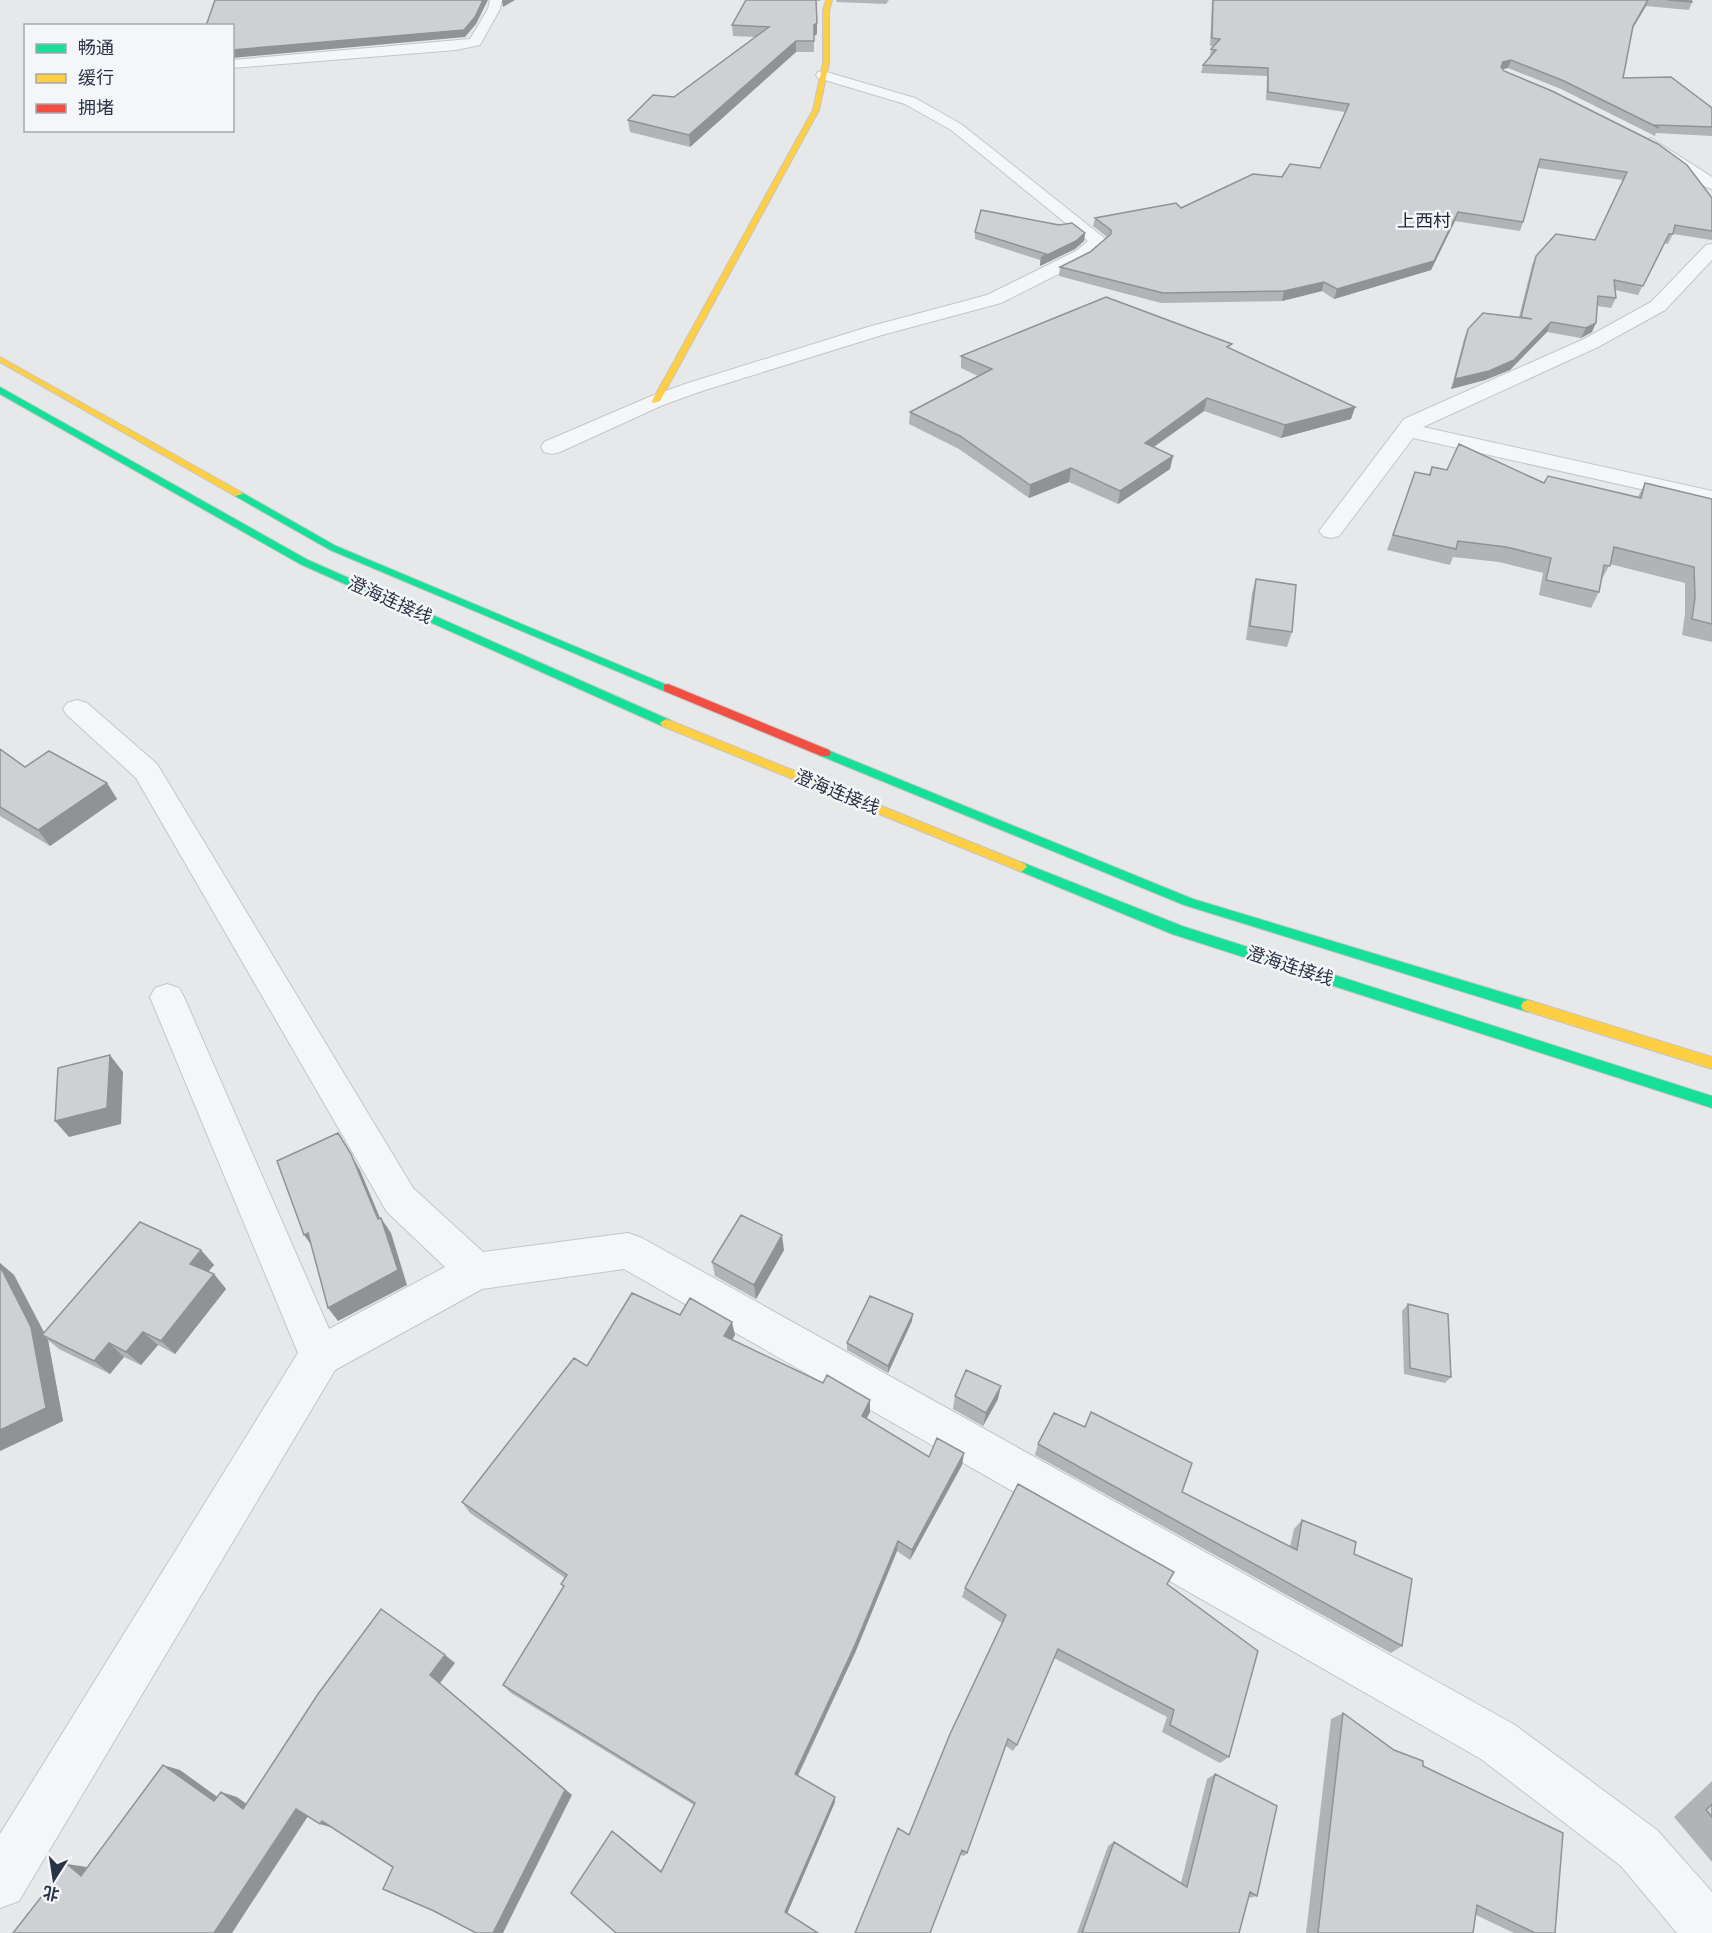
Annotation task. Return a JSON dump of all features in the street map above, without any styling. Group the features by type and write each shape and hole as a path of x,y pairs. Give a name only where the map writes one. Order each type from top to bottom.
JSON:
{"main road":[{"path":"656,400 816,110 826,63 825,11 829,0"},
{"name":"澄海连接线","path":"0,359 333,548 675,691 1189,902 1712,1063"},
{"name":"澄海连接线","path":"0,390 304,562 650,716 1177,930 1712,1102"}],"street":[{"path":"234,64 456,46 475,42 494,9 496,0"},
{"path":"552,447 656,400 875,331 994,299 1082,255 1099,241 956,127 910,101 823,75"},
{"path":"1641,138 1661,148 1712,184"},
{"path":"1331,531 1412,424 1591,343 1658,306 1712,249"},
{"path":"1408,430 1712,498"},
{"path":"77,709 147,771 400,1200 476,1271"},
{"path":"167,997 320,1356"},
{"path":"0,1882 320,1356 476,1271 628,1251 1498,1742 1639,1848 1712,1933"}],"building":[{"path":"215,0 483,0 475,17 464,30 234,50 234,24 207,24"},
{"path":"746,0 816,0 817,23 814,25 814,41 796,41 689,135 628,120 653,95 674,97 769,27 732,25"},
{"path":"1213,0 1648,0 1633,26 1623,78 1671,77 1712,108 1712,127 1656,125 1659,128 1564,81 1511,60 1503,62 1501,67 1504,71 1552,91 1658,144 1687,165 1712,198 1712,231 1675,225 1673,234 1669,234 1643,286 1614,280 1616,298 1598,296 1596,323 1586,328 1551,322 1514,360 1489,371 1455,379 1468,329 1483,313 1532,319 1521,317 1536,256 1556,234 1595,240 1627,172 1540,159 1523,222 1458,212 1434,261 1337,289 1324,282 1284,291 1163,293 1060,267 1090,252 1111,234 1111,230 1095,218 1176,203 1181,208 1253,174 1282,177 1290,164 1320,168 1349,104 1268,92 1268,68 1203,65 1216,50 1211,49 1220,39 1212,38"},
{"path":"1668,0 1691,0 1692,2"},
{"path":"981,210 1059,225 1072,223 1085,233 1076,241 1041,258 1046,254 975,232"},
{"path":"1106,297 1232,344 1227,347 1355,407 1285,425 1207,398 1145,443 1173,456 1120,491 1071,468 1030,485 960,436 910,412 992,369 961,356"},
{"path":"1459,444 1544,483 1548,476 1641,498 1645,483 1712,499 1712,624 1692,619 1695,598 1694,567 1614,547 1610,566 1604,565 1599,592 1546,580 1551,558 1506,547 1458,541 1456,549 1393,535 1415,472 1430,475 1432,467 1447,470"},
{"path":"1256,579 1296,585 1292,632 1250,626"},
{"path":"0,749 25,767 49,751 107,783 38,830 0,807"},
{"path":"110,1055 107,1108 55,1121 58,1068"},
{"path":"338,1133 351,1154 378,1219 381,1218 398,1270 328,1308 308,1233 304,1235 277,1161"},
{"path":"741,1215 782,1235 754,1285 712,1262"},
{"path":"140,1222 201,1250 190,1264 214,1274 161,1341 143,1332 126,1352 109,1343 94,1361 42,1335"},
{"path":"0,1266 31,1327 46,1408 0,1430"},
{"path":"632,1293 680,1315 690,1298 732,1322 724,1336 823,1383 827,1375 870,1400 862,1416 929,1457 937,1438 964,1453 912,1550 898,1541 855,1645 795,1774 835,1797 785,1912 818,1933 616,1933 571,1893 612,1831 661,1872 695,1803 503,1685 564,1586 561,1584 567,1575 462,1502 574,1358 587,1366"},
{"path":"870,1296 913,1314 888,1366 847,1343"},
{"path":"1408,1304 1448,1314 1451,1377 1410,1368"},
{"path":"966,1370 1001,1386 986,1413 955,1396"},
{"path":"1091,1412 1192,1463 1182,1492 1297,1550 1302,1520 1356,1542 1354,1554 1412,1579 1402,1646 1038,1444 1054,1413 1085,1427"},
{"path":"1018,1484 1174,1572 1167,1584 1258,1651 1229,1757 1170,1725 1174,1710 1058,1649 1017,1745 1008,1739 967,1853 962,1850 930,1933 855,1933 898,1828 909,1835 950,1734 1006,1615 965,1588"},
{"path":"381,1609 445,1655 430,1675 565,1790 493,1933 476,1933 434,1911 383,1889 393,1867 322,1821 320,1824 296,1809 214,1933 13,1933 67,1864 81,1876 163,1765 214,1801 221,1792 243,1809 318,1694"},
{"path":"1343,1713 1394,1750 1423,1761 1423,1766 1563,1833 1555,1933 1535,1933 1477,1905 1473,1933 1318,1933"},
{"path":"1215,1774 1277,1806 1257,1896 1250,1892 1239,1933 1082,1933 1114,1842 1187,1887"},
{"path":"1712,1804 1712,1817 1706,1810"}],"traffic: fast":[{"path":"0,390 304,562 666,723"},
{"path":"238,494 333,548 668,688"},
{"path":"825,753 1189,902 1528,1006"},
{"path":"1021,867 1177,930 1712,1102"}],"traffic: slow":[{"path":"656,401 816,110 826,63 826,11 829,0"},
{"path":"0,359 238,494"},
{"path":"666,723 1021,867"},
{"path":"1528,1006 1712,1063"}],"traffic: jam":[{"path":"668,688 825,753"}],"district":[{"name":"上西村","path":"1424,221"}]}
